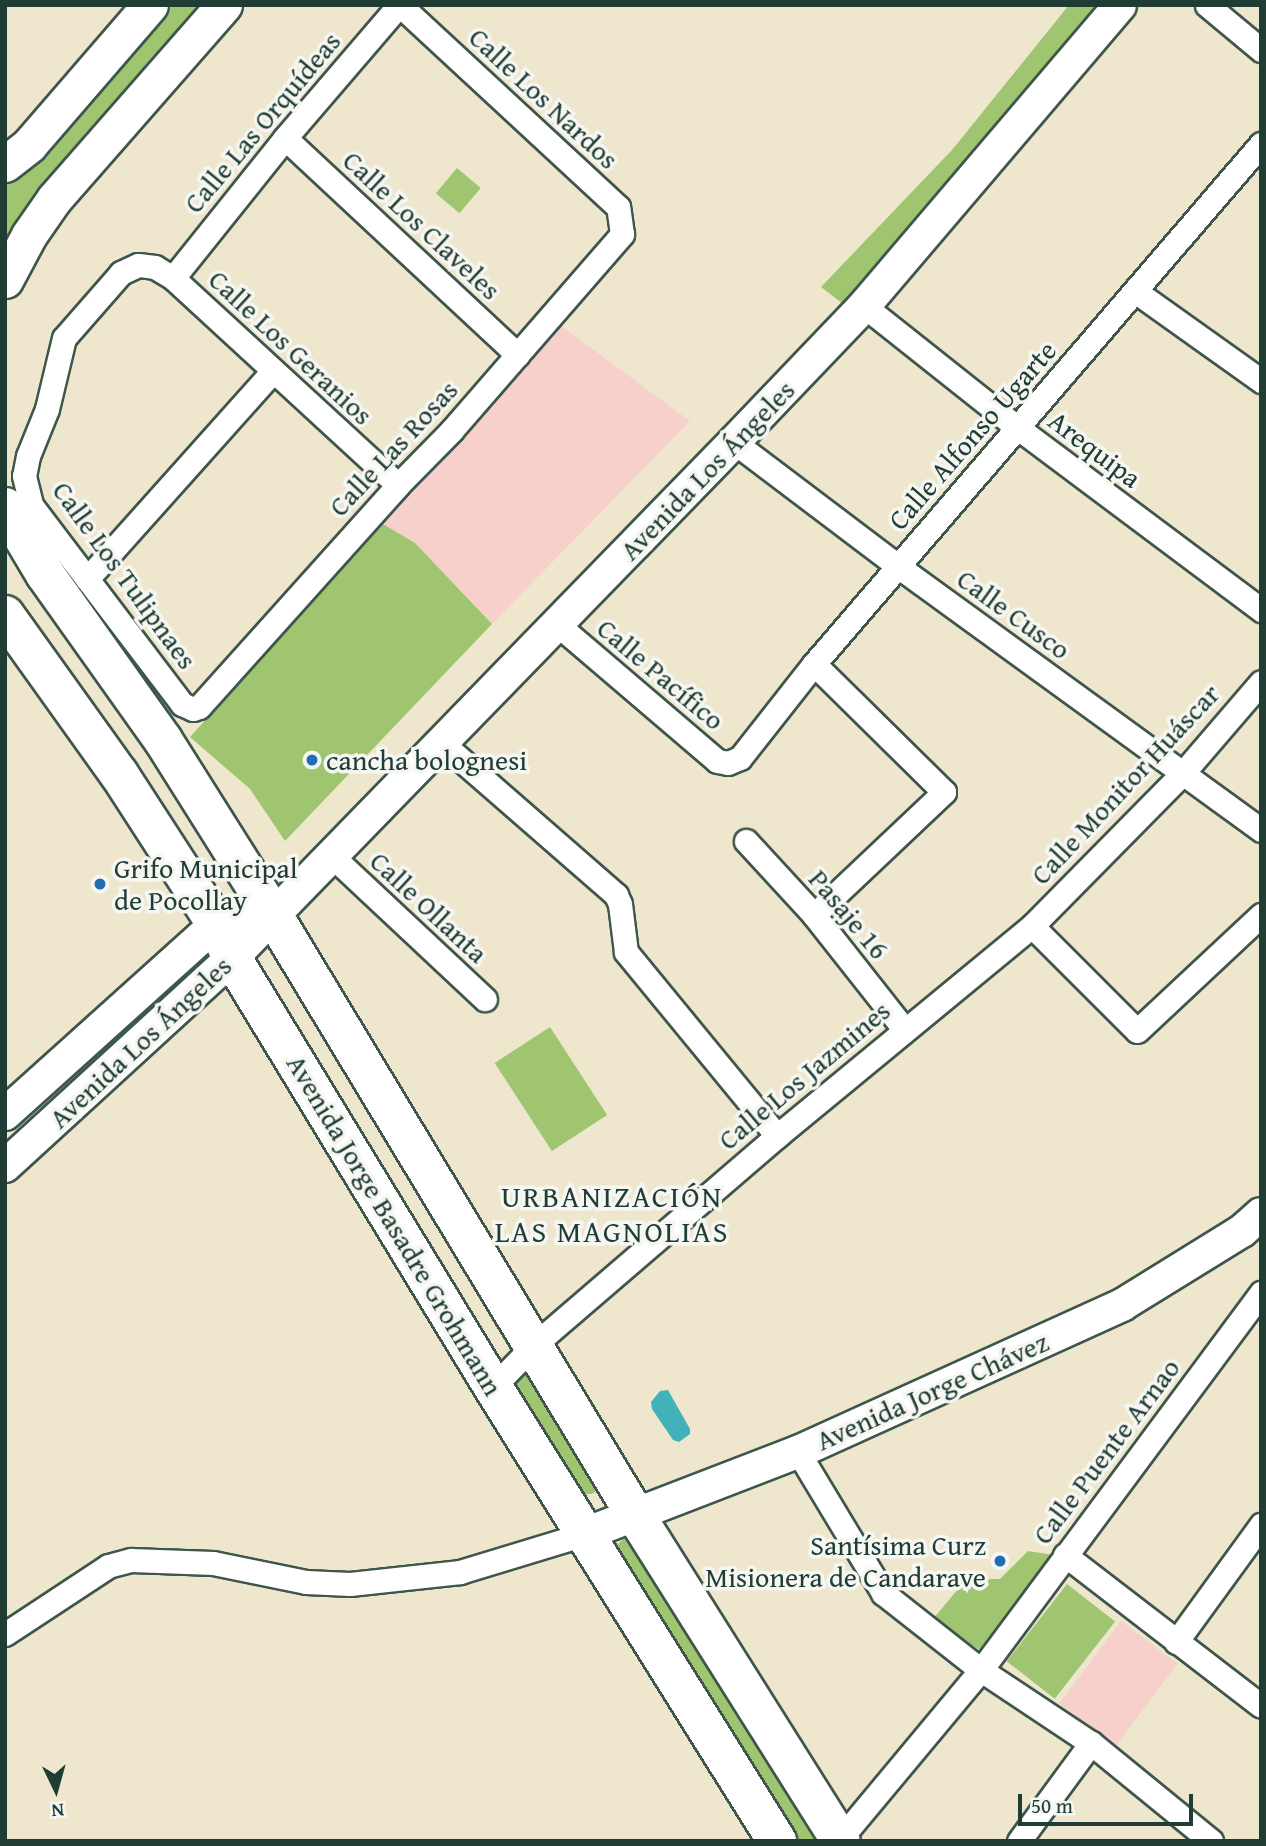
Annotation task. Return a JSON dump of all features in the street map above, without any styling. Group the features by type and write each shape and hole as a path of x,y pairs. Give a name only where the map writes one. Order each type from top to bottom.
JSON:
{"highway":[{"name":"Avenida Jorge Basadre Grohmann","path":"5,507 45,574 163,740 273,915 636,1516 839,1840"},
{"name":"Avenida Jorge Basadre Grohmann","path":"5,615 119,774 216,924 232,958 493,1387 777,1841"},
{"path":"119,774 163,740"}],"main road":[{"path":"5,164 29,145 150,5"},
{"path":"5,280 29,234 54,199 224,5"}],"street":[{"name":"Calle Las Orquídeas","path":"173,278 285,138 399,5"},
{"name":"Calle Los Nardos","path":"399,5 618,207"},
{"name":"Avenida Los Ángeles","path":"5,1166 232,958 333,858 734,442 864,306 1120,5"},
{"path":"1207,5 1261,50"},
{"name":"Calle Los Claveles","path":"285,138 518,355"},
{"name":"Calle Alfonso Ugarte","path":"728,763 740,758 814,664 1261,144"},
{"name":"Calle Las Rosas","path":"182,704 192,709 203,704 518,355 622,234 618,207"},
{"name":"Calle Los Geranios","path":"138,265 155,267 173,278 272,372 398,485"},
{"name":"Calle Los Tulipnaes","path":"138,265 121,273 64,338 47,409 24,476 31,505 182,704"},
{"path":"1135,291 1261,381"},
{"name":"Arequipa","path":"864,306 1018,428 1261,610"},
{"path":"87,579 272,372"},
{"name":"Calle Cusco","path":"734,442 899,567 1261,830"},
{"name":"Calle Pacífico","path":"558,625 717,761 728,763"},
{"path":"814,664 944,792 814,915"},
{"name":"Calle Monitor Huáscar","path":"1032,926 1182,774 1261,682"},
{"path":"443,744 616,895 626,952 777,1136"},
{"name":"Pasaje 16","path":"746,841 814,915 904,1029"},
{"name":"Calle Ollanta","path":"333,858 485,999"},
{"name":"Avenida Los Ángeles","path":"5,1114 216,924 273,915"},
{"path":"1032,926 1137,1031 1261,915"},
{"name":"Calle Los Jazmines","path":"493,1387 534,1345 777,1136 1032,926"},
{"name":"Avenida Jorge Chávez","path":"586,1534 797,1452 1122,1305 1254,1233"},
{"name":"Calle Puente Arnao","path":"839,1840 981,1670 1261,1293"},
{"path":"797,1452 883,1593 981,1670 1091,1743 1198,1836"},
{"path":"1176,1642 1261,1525"},
{"path":"5,1634 108,1566 131,1560 213,1563 306,1582 350,1584 460,1572 586,1534"},
{"path":"1065,1555 1261,1706"},
{"path":"1019,1841 1091,1743"}],"shaded area":[{"path":"553,320 690,421 492,624 415,543 383,524 444,456"},
{"path":"1121,1621 1178,1664 1116,1746 1059,1703"}],"green space":[{"path":"173,5 210,5 5,257 5,185 44,152"},
{"path":"1069,5 1104,5 969,167 842,303 821,287 952,150"},
{"path":"457,168 481,188 460,213 436,193"},
{"path":"383,524 415,543 492,624 285,841 250,789 190,737"},
{"path":"550,1027 607,1115 552,1151 495,1063"},
{"path":"527,1372 601,1487 592,1494 582,1494 518,1391 517,1382"},
{"path":"626,1536 639,1540 816,1838 813,1841 795,1841 618,1555 616,1546"},
{"path":"1028,1551 1054,1555 981,1651 933,1619 973,1571 984,1579 1000,1579"},
{"path":"1067,1584 1115,1622 1055,1699 1007,1661"}],"water":[{"path":"668,1390 690,1429 690,1434 679,1442 673,1440 652,1409 651,1402 660,1391"}],"place":[{"name":"cancha bolognesi","path":"312,760"},
{"name":"Grifo Municipal de Pocollay","path":"100,884"},
{"name":"Santísima Curz Misionera de Candarave","path":"1000,1561"}],"district":[{"name":"URBANIZACIÓN LAS MAGNOLIAS","path":"612,1213"}]}
